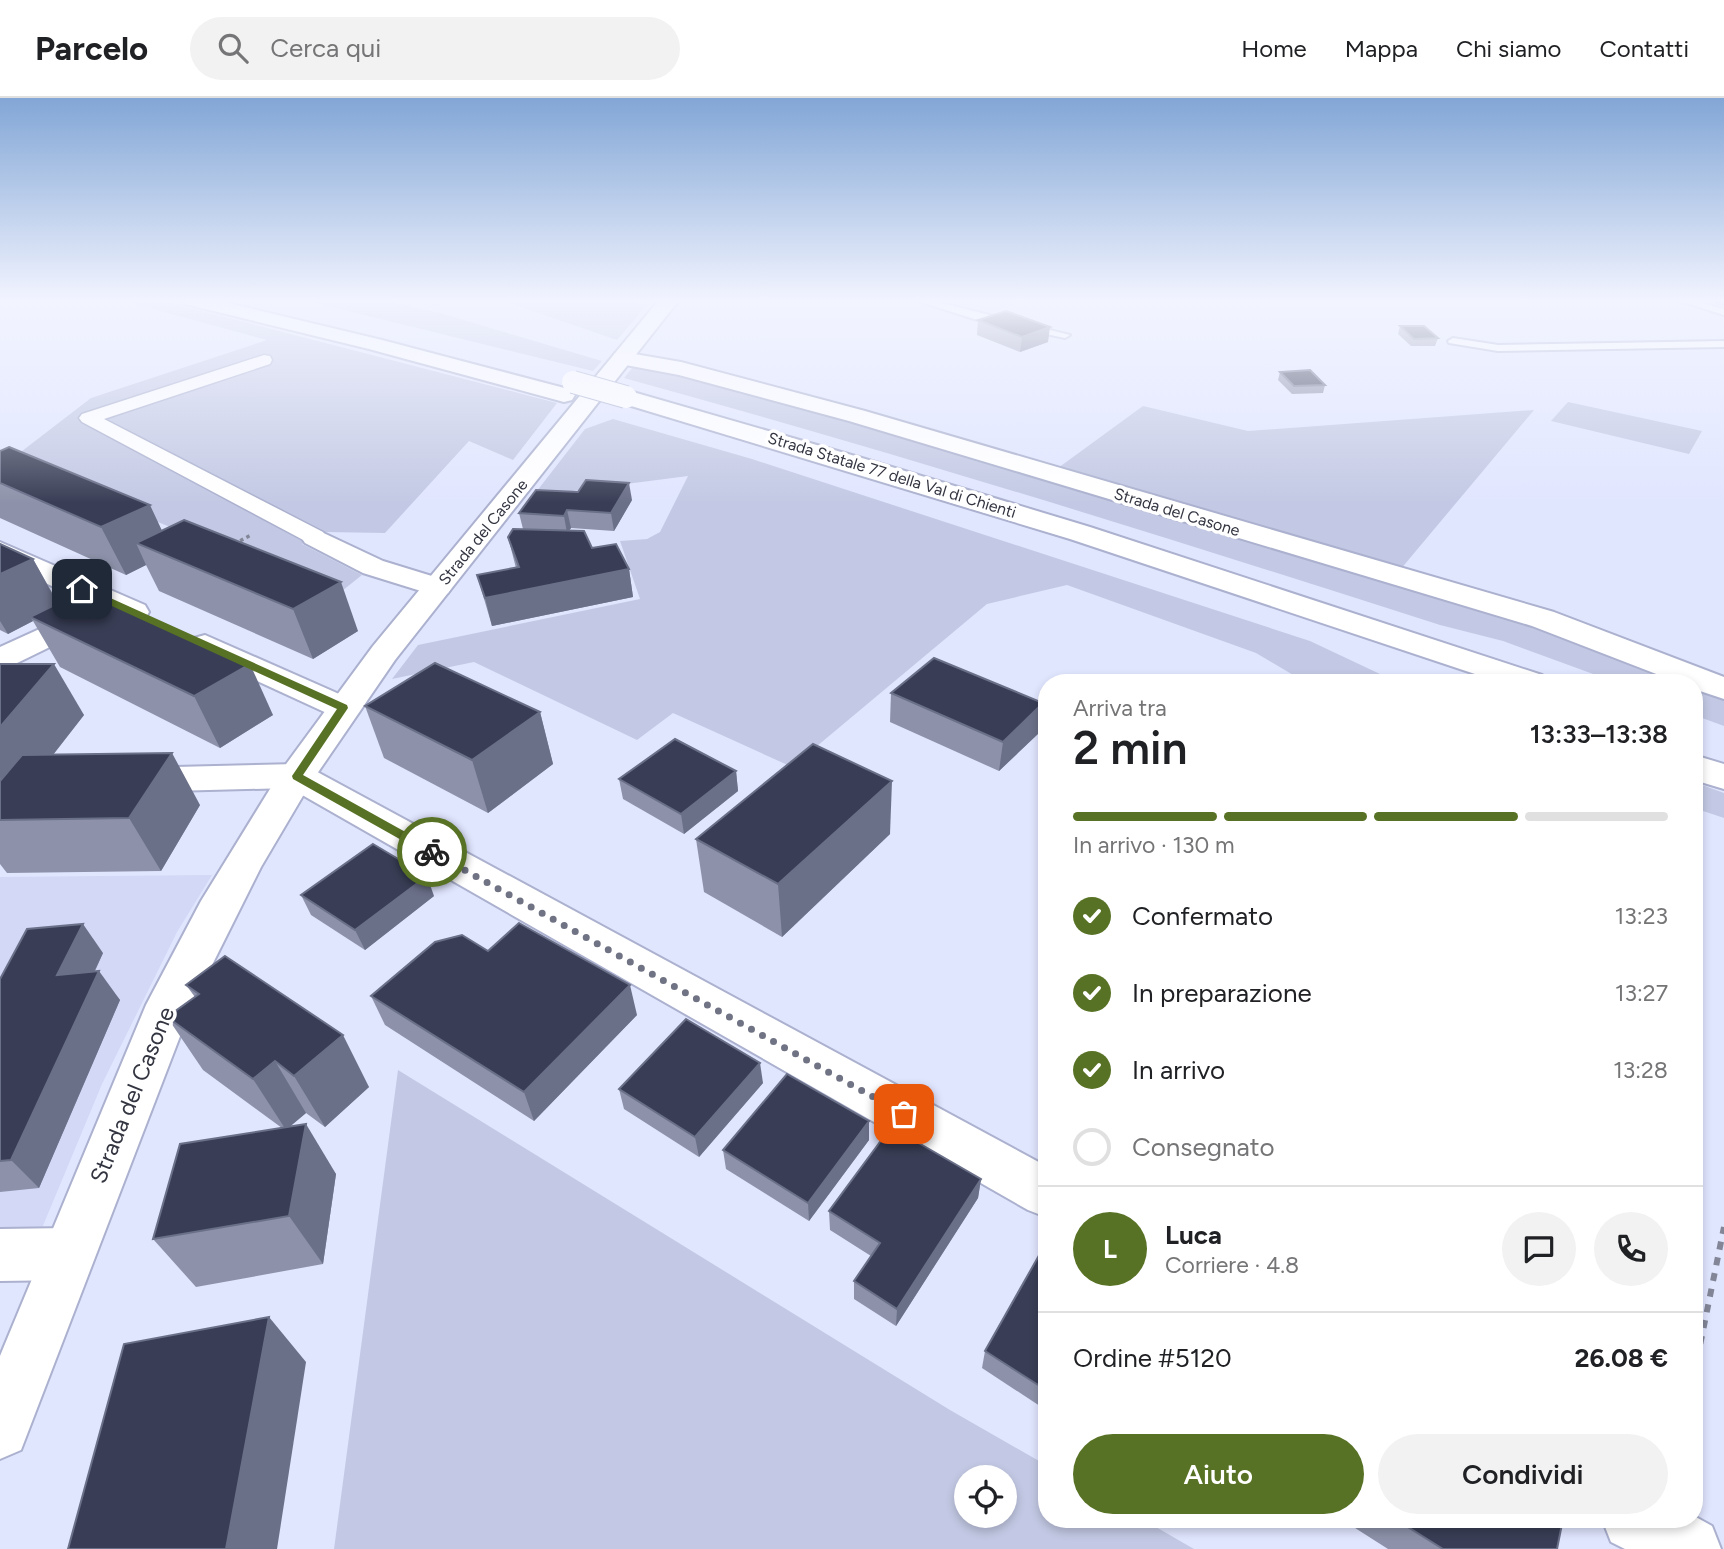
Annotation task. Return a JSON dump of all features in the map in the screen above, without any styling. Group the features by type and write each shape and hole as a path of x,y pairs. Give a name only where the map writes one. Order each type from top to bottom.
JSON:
{"main road":[{"name":"Strada Statale 77 della Val di Chienti","path":"477,368 568,389"},
{"name":"Strada Statale 77 della Val di Chienti","path":"491,368 967,497 1506,674"},
{"name":"Strada del Casone","path":"0,1429 136,1082 200,938 258,833 343,708 615,368"},
{"name":"Strada del Casone","path":"674,368 857,416 1543,619 1685,674"},
{"name":"Strada Statale 77 della Val di Chienti","path":"621,403 746,447 1150,575 1439,674"},
{"path":"315,537 373,567 438,587"},
{"path":"0,551 343,708"},
{"path":"0,659 114,603"},
{"name":"Strada del Casone","path":"1703,681 1724,689"},
{"path":"1703,743 1724,750"},
{"path":"1703,770 1724,777"},
{"path":"96,781 297,776 1038,1189"},
{"path":"0,1255 68,1254"},
{"path":"1650,1528 1689,1549"}],"street":[{"path":"241,368 88,418 315,537"}],"path":[{"path":"222,550 282,520"},
{"path":"1703,1331 1724,1227"}],"shaded area":[{"path":"183,368 421,368 557,403 513,460 469,441 385,533 324,532 302,544 362,575 337,595 40,474 0,468 91,398"},
{"path":"632,368 650,368 791,404 1468,605 1565,637 1659,674 1593,674 1503,641 1440,625 1135,528 624,378"},
{"path":"1568,402 1702,431 1689,454 1551,421"},
{"path":"1143,406 1248,431 1534,410 1400,570 1058,468"},
{"path":"613,419 752,459 1310,641 1380,674 1291,674 1256,653 1067,585 987,604 792,767 673,713 637,740 474,662 392,679 418,645 640,599 620,541 647,539 660,532 688,476 533,496 585,429"},
{"path":"1703,692 1724,700 1724,726 1703,718"},
{"path":"1703,785 1724,793 1724,818 1703,811"},
{"path":"212,875 177,932 102,1084 42,1228 0,1228 0,877"},
{"path":"398,1070 950,1410 1038,1460 1038,1528 1158,1528 1194,1549 334,1549"}],"building":[{"path":"1310,370 1325,385 1294,386 1280,372"},
{"path":"9,447 150,505 101,527 0,483 0,451"},
{"path":"586,480 629,483 611,513 567,510 564,516 519,513 536,490 578,492"},
{"path":"184,520 341,582 293,609 136,543"},
{"path":"513,529 584,531 592,548 616,544 629,569 485,598 477,575 519,567 508,537"},
{"path":"0,544 33,559 0,574"},
{"path":"87,589 250,664 194,696 30,617"},
{"path":"934,658 1038,701 1038,708 1003,742 891,693"},
{"path":"435,663 540,712 472,760 365,706"},
{"path":"0,664 54,664 0,727"},
{"path":"675,739 736,771 681,814 619,779"},
{"path":"813,744 892,781 778,884 696,839"},
{"path":"172,753 129,818 0,820 0,781 22,755"},
{"path":"373,844 427,876 355,930 301,895"},
{"path":"519,923 630,985 524,1092 371,996 435,942 462,935 488,951"},
{"path":"83,924 57,975 99,971 11,1160 0,1161 0,979 27,929"},
{"path":"225,956 343,1035 294,1076 275,1061 253,1079 167,1017 199,994 186,985"},
{"path":"686,1019 760,1063 695,1137 619,1089"},
{"path":"787,1074 869,1121 808,1203 723,1150"},
{"path":"306,1124 289,1216 153,1239 180,1144"},
{"path":"891,1127 981,1179 897,1309 854,1281 880,1243 829,1211"},
{"path":"1038,1257 1038,1385 985,1351"},
{"path":"269,1317 226,1549 68,1549 124,1344"},
{"path":"1409,1528 1561,1528 1557,1549 1443,1549"}],"way so far":[{"path":"432,852 904,1114"}],"route":[{"path":"82,589 343,708 297,776 432,852"}]}
